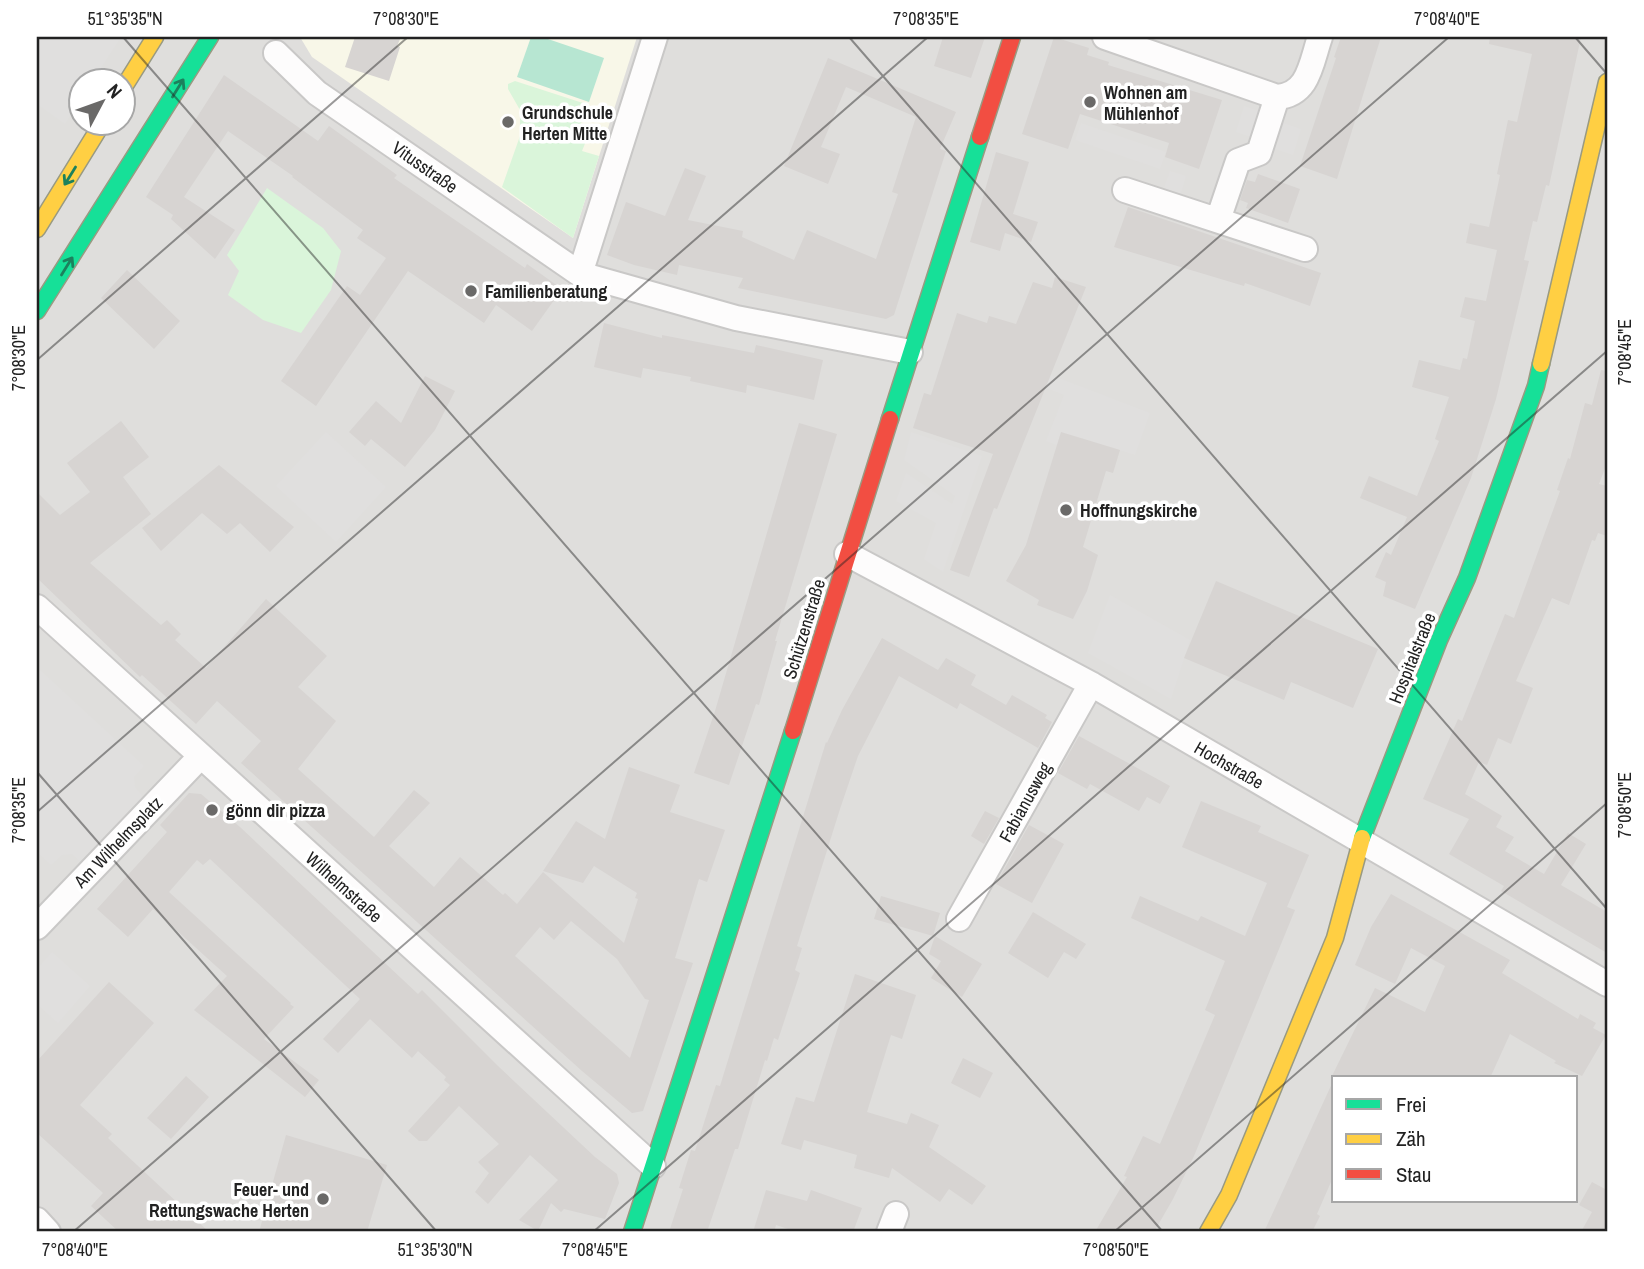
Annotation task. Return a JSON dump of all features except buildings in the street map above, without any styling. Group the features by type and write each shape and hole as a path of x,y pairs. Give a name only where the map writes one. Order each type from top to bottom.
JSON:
{"main road":[{"path":"136,68 155,37"},
{"path":"37,312 210,37"},
{"name":"Schützenstraße","path":"632,1232 1012,37"},
{"name":"Hospitalstraße","path":"1208,1232 1229,1195 1335,938 1361,842 1439,640 1467,578 1536,386 1607,82"},
{"path":"37,229 94,136"}],"street":[{"path":"580,274 655,37"},
{"path":"1105,37 1277,97 1290,96 1300,89 1320,37"},
{"name":"Vitusstraße","path":"275,53 317,93 580,274 736,318 911,352"},
{"path":"1218,220 1238,161 1259,153 1277,97"},
{"path":"1125,190 1305,249"},
{"name":"Hochstraße","path":"846,554 1091,684 1607,984"},
{"name":"Wilhelmstraße","path":"38,611 653,1166"},
{"name":"Fabianusweg","path":"959,919 1091,684"},
{"name":"Am Wilhelmsplatz","path":"37,927 200,757"},
{"path":"37,1220 48,1232"}],"shaded area":[{"path":"37,37 1607,37 1607,1232 37,1232"},
{"path":"37,37 121,37 102,66 66,66 65,124 37,104"},
{"name":"Grundschule Herten Mitte","path":"300,37 637,37 573,238 312,57"},
{"path":"1244,106 1262,112 1254,138 1236,132"},
{"path":"1081,123 1166,152 1160,169 1075,140"},
{"path":"1284,123 1301,129 1293,155 1275,149"},
{"path":"1170,171 1186,176 1180,196 1163,191"},
{"path":"1051,375 1150,413 1135,455 1081,438 1076,452 1046,441 1064,395 1046,388"},
{"path":"326,432 386,487 336,542 276,486"},
{"path":"911,432 982,456 943,572 924,559 936,523 896,501 906,473 952,504 955,496 904,460"},
{"path":"1110,595 1190,640 1171,699 1088,653"},
{"path":"40,670 144,766 134,777 135,787 145,799 83,864 72,854 62,855 51,865 37,852 37,673"},
{"path":"52,952 90,986 58,1023 37,1004 37,969"}],"green space":[{"path":"531,37 542,37 604,58 589,102 517,77"},
{"path":"515,81 586,104 580,127 590,131 582,151 599,156 573,238 502,187 520,136 520,110 508,89 508,84"},
{"path":"267,188 323,228 341,251 331,290 301,333 263,320 228,295 239,271 227,255"}],"traffic: fast":[{"path":"37,311 210,37"},
{"path":"890,419 980,137"},
{"path":"1362,838 1439,640 1467,578 1536,386 1541,364"},
{"path":"632,1232 793,731"}],"traffic: slow":[{"path":"136,68 155,37"},
{"path":"1541,364 1607,82"},
{"path":"37,229 94,136"},
{"path":"1208,1232 1229,1195 1335,938 1362,838"}],"traffic: jam":[{"path":"980,137 1012,37"},
{"path":"793,731 890,419"}],"place":[{"name":"Wohnen am Mühlenhof","path":"1090,102"},
{"name":"Grundschule Herten Mitte","path":"508,122"},
{"name":"Familienberatung","path":"471,291"},
{"name":"Hoffnungskirche","path":"1066,510"},
{"name":"gönn dir pizza","path":"212,810"},
{"name":"Feuer- und Rettungswache Herten","path":"323,1199"}]}
